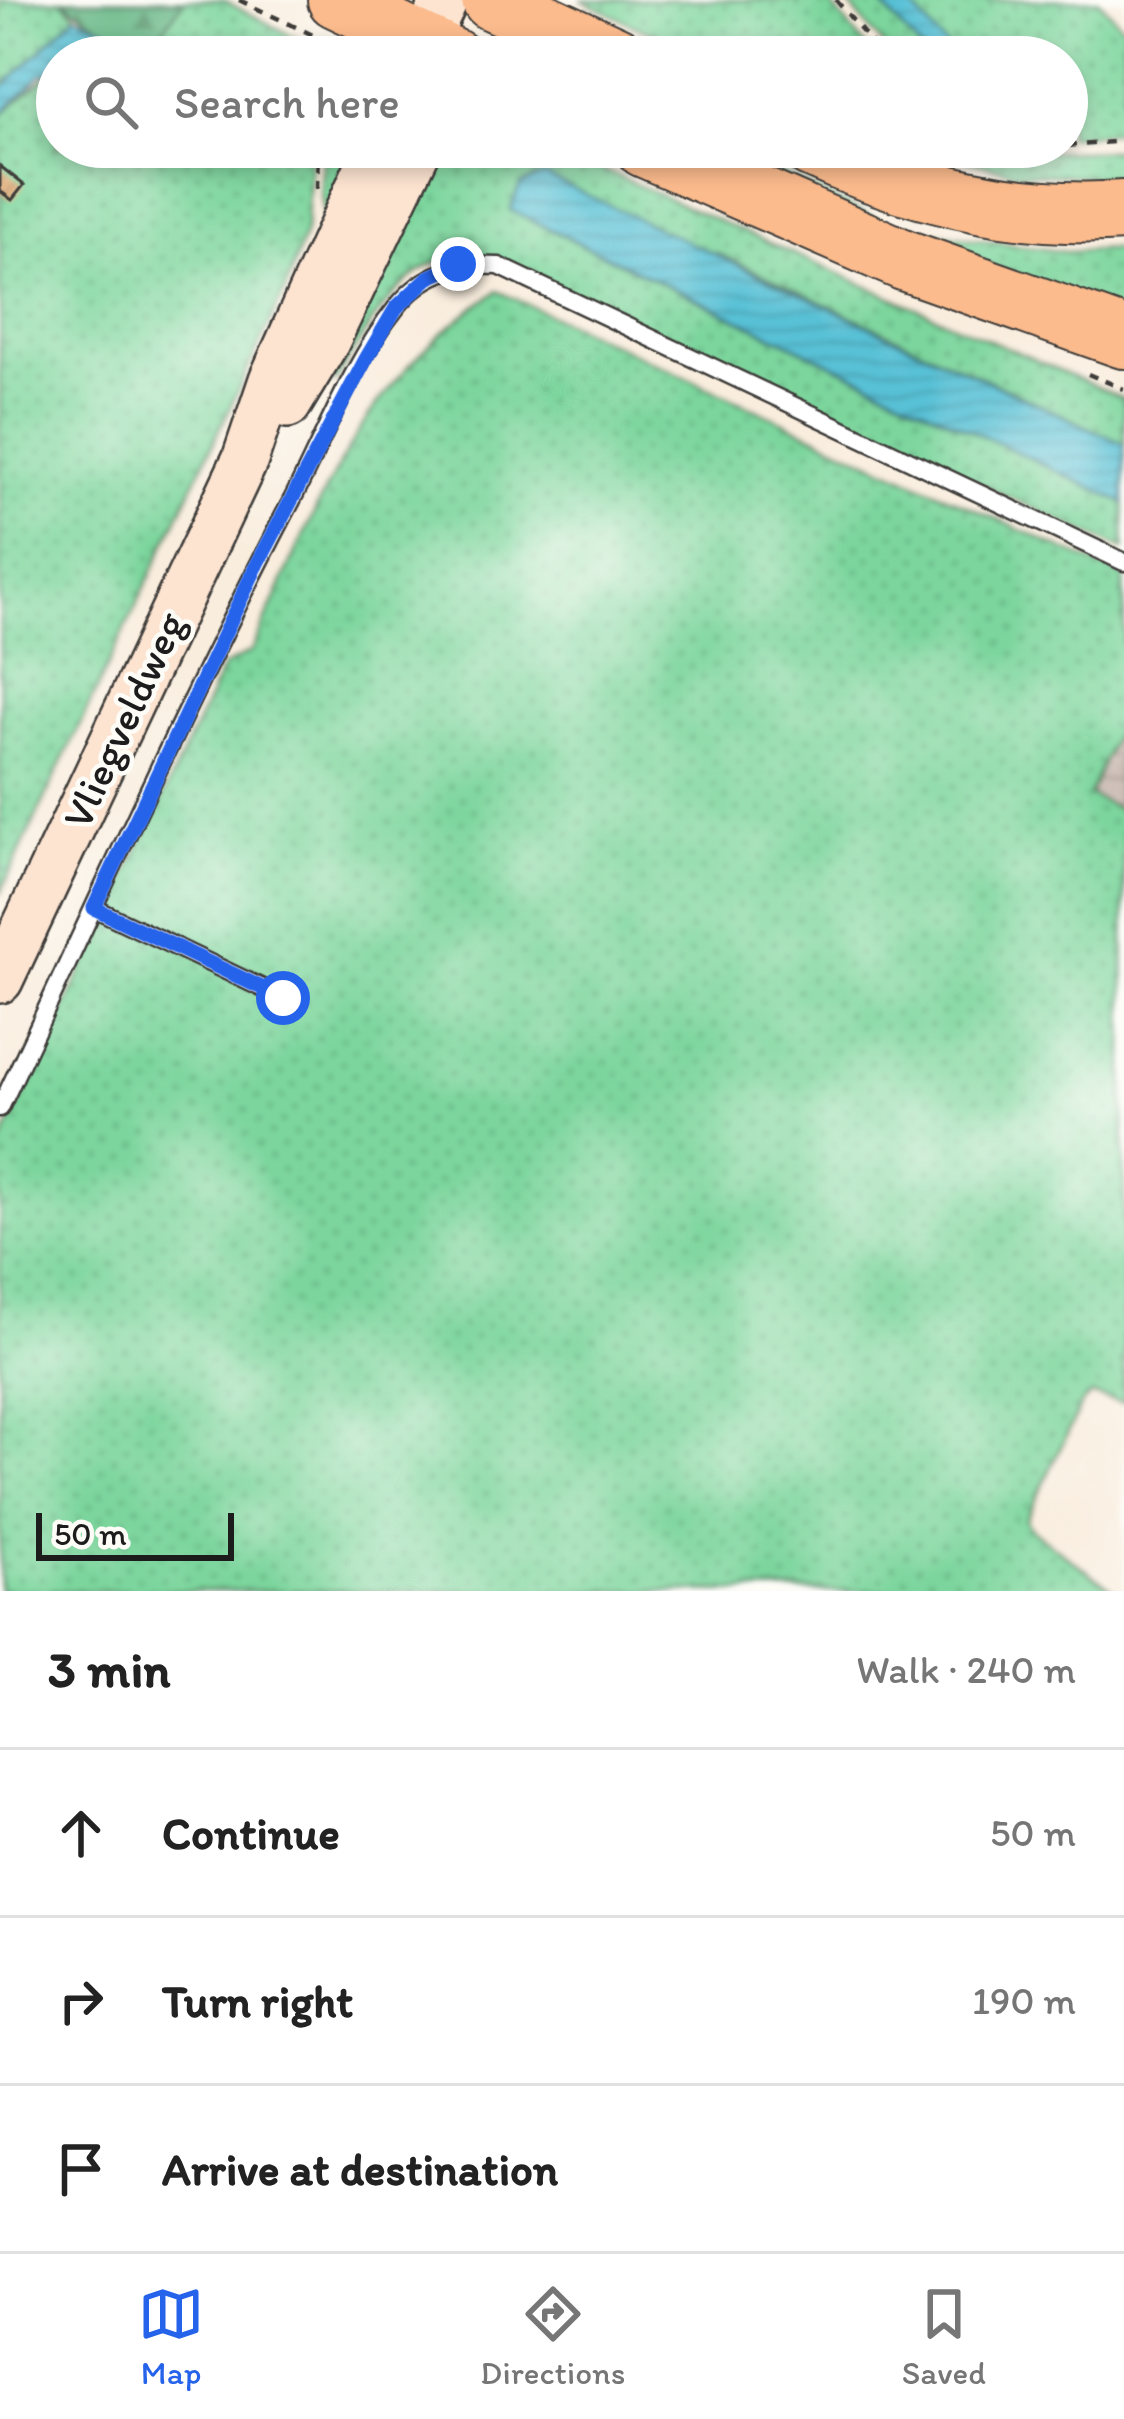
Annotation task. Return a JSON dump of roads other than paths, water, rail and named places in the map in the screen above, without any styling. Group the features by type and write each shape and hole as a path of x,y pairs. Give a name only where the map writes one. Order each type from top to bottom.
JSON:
{"highway":[{"path":"335,0 424,36"},
{"path":"491,0 570,36"},
{"path":"692,168 904,260 1124,338"},
{"path":"859,168 978,204 1062,213 1124,211"}],"main road":[{"path":"449,36 491,0"},
{"name":"Vliegveldweg","path":"0,980 245,460 272,380 368,168"},
{"name":"Vliegveldweg","path":"245,460 290,402 326,342 408,168"}],"lane":[{"path":"0,1108 255,569 396,308 428,278 458,264 499,266 1124,562"},
{"path":"94,908 283,998"}],"water":[{"path":"878,0 907,0 937,36 909,36"},
{"path":"76,15 123,36 55,36"},
{"path":"36,54 36,80 0,116 0,90"},
{"path":"544,175 1124,444 1124,503 510,210 520,185"}]}
